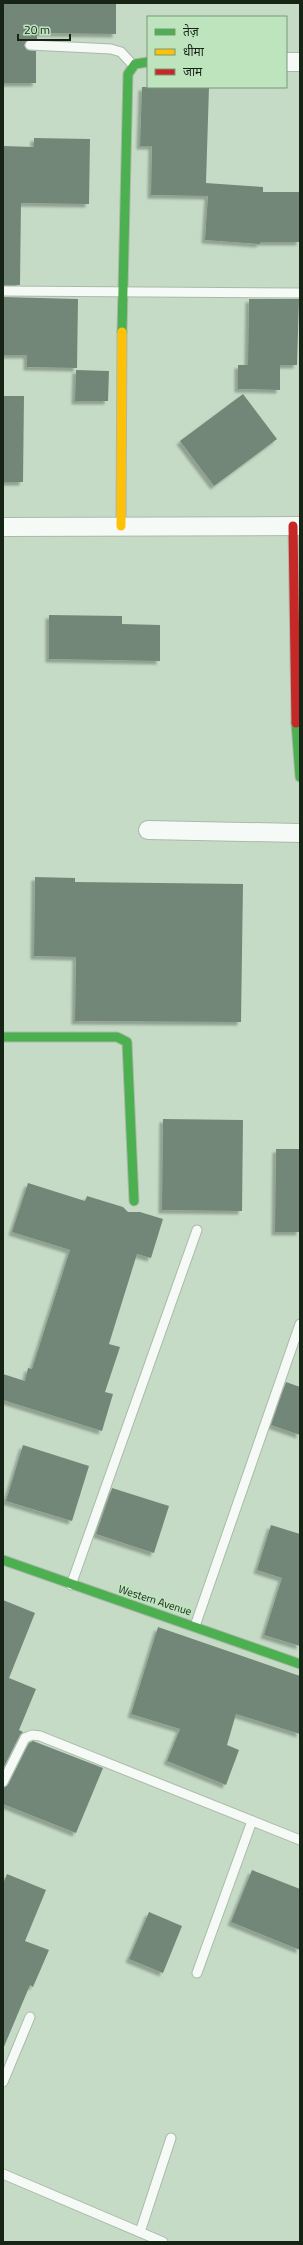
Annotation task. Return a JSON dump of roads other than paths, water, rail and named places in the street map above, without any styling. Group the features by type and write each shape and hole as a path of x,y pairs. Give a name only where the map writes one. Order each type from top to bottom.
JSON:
{"street":[{"path":"121,526 128,74 129,67 132,64 147,62"},
{"path":"287,62 300,62"},
{"path":"3,527 296,526 296,718 300,778"},
{"path":"148,830 300,833"},
{"path":"3,1037 117,1037 127,1042 129,1057 134,1201"},
{"name":"Western Avenue","path":"3,1560 300,1664"}],"lane":[{"path":"30,45 111,49 121,52 132,64"},
{"path":"3,291 300,293"},
{"path":"71,1585 196,1230"},
{"path":"195,1626 300,1324"},
{"path":"3,1782 25,1738 32,1735 40,1736 300,1840"},
{"path":"197,1973 252,1821"},
{"path":"3,2082 30,2017"},
{"path":"140,2232 172,2138"},
{"path":"3,2174 163,2242"}]}
